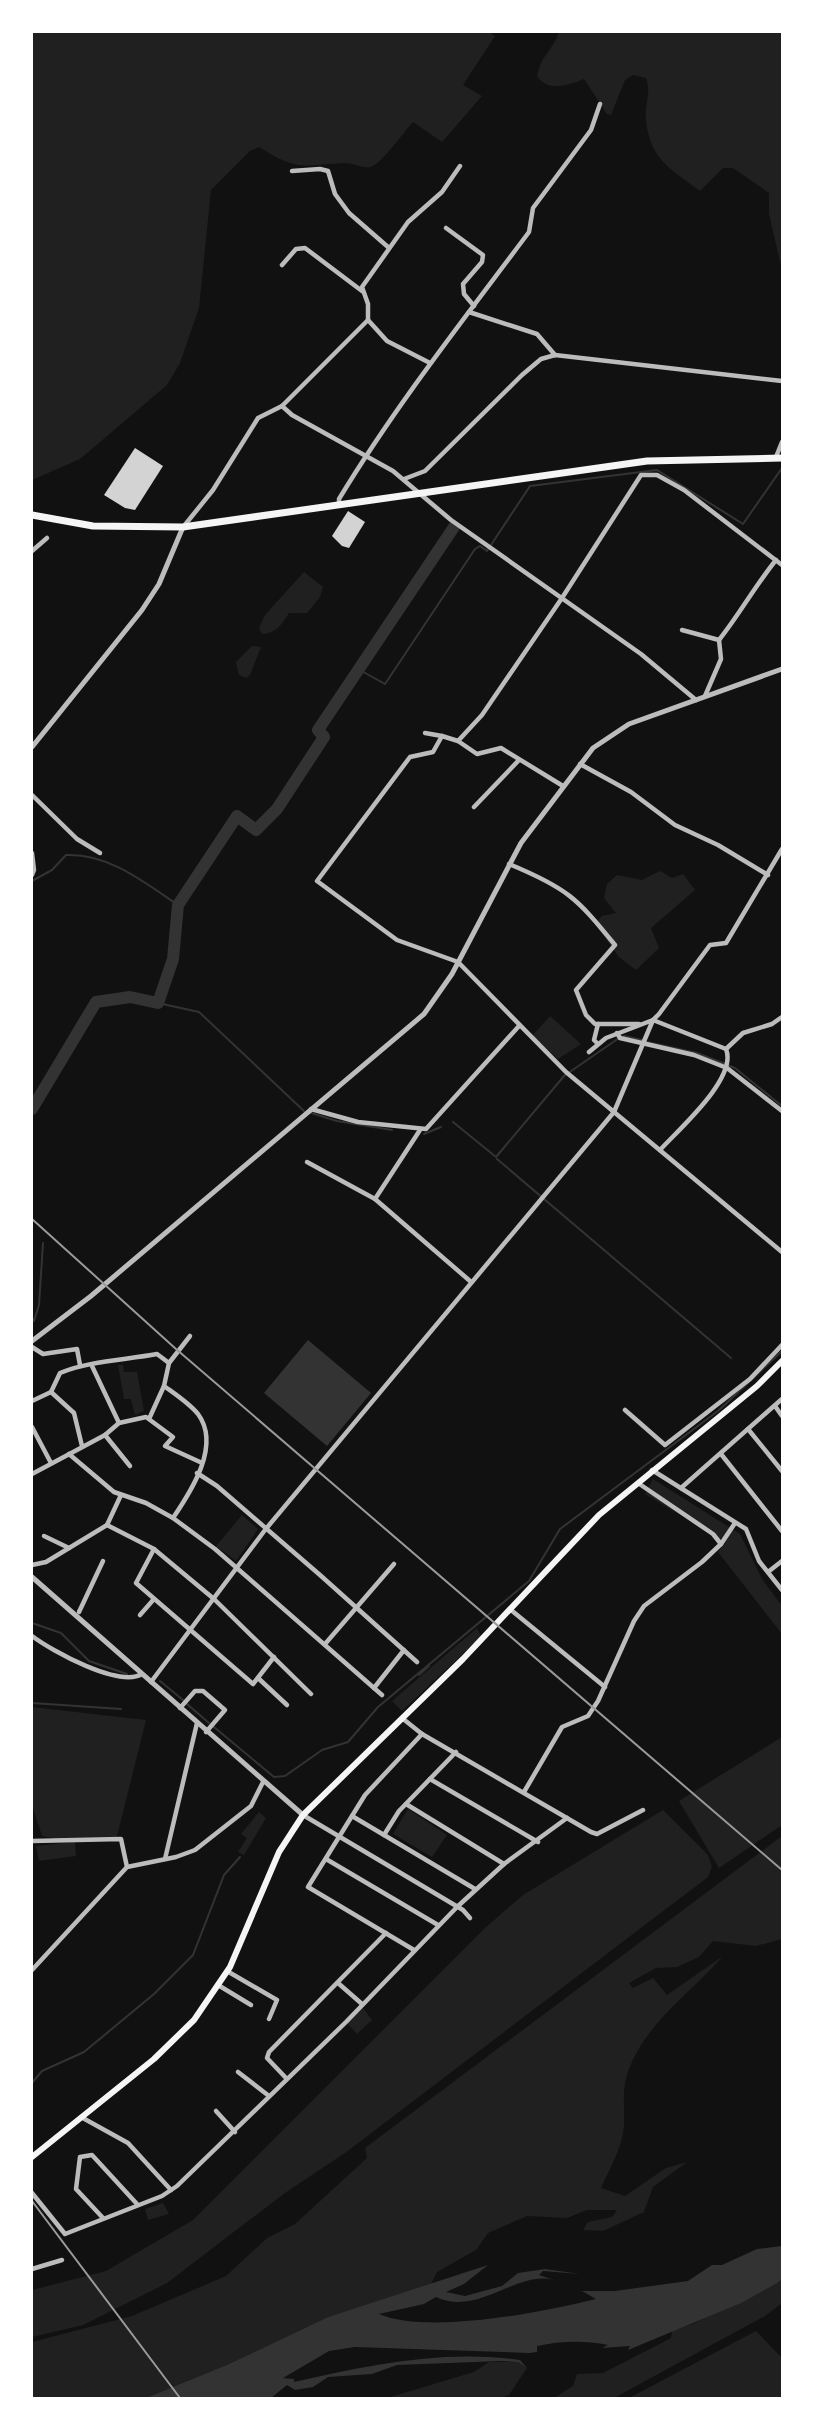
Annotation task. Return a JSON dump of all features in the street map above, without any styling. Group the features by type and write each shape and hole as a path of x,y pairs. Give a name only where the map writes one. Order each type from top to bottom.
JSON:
{"highway":[{"path":"32,515 93,526 183,527 647,461 779,458"}],"main road":[{"path":"32,2157 179,2036 227,1971 279,1852 303,1815 511,1610 599,1515 651,1469 757,1386 782,1361"}],"street":[{"path":"339,504 339,499 366,455 430,363 529,232 533,208 591,130 600,104"},
{"path":"362,291 364,281 388,247 408,222 442,192 460,166"},
{"path":"292,171 328,171 335,194 349,213 388,247"},
{"path":"446,228 483,255 482,262 463,284 464,294 474,306"},
{"path":"282,265 296,249 305,248 362,291 368,304 368,320 387,341 430,363"},
{"path":"469,312 537,334 555,355"},
{"path":"32,747 142,610 159,584 183,527 213,490 258,418 282,406 368,320"},
{"path":"404,479 425,471 522,375 541,359 555,355 782,381"},
{"path":"282,406 292,415 404,479 418,493 641,654 697,700"},
{"path":"779,458 782,442"},
{"path":"458,741 482,715 641,475 657,475 684,490 782,565"},
{"path":"32,551 47,538"},
{"path":"705,697 720,659 719,640 733,624 742,604 776,560"},
{"path":"682,631 719,640"},
{"path":"32,1341 90,1296 413,1026 435,1000 458,962 509,864 593,748 612,732 782,669"},
{"path":"425,733 458,741 478,754 501,748 563,786"},
{"path":"442,736 433,752 410,757 317,881 397,940 458,962 566,1072 782,1252"},
{"path":"474,807 519,760"},
{"path":"580,765 631,792 675,825 718,845 768,875"},
{"path":"32,795 77,839 100,853"},
{"path":"589,1052 617,1033 659,1014 710,944 726,943 782,849"},
{"path":"32,853 32,875"},
{"path":"509,864 549,881 576,898 615,946 576,990 586,1015 598,1024 641,1024"},
{"path":"660,1150 717,1087 727,1068 726,1049 743,1033 772,1024 782,1017"},
{"path":"151,1682 265,1530 470,1281 614,1112 653,1020 726,1049"},
{"path":"598,1024 594,1040 598,1044"},
{"path":"375,1199 420,1130 432,1124 519,1026"},
{"path":"617,1033 620,1038 694,1055 727,1068 782,1111"},
{"path":"311,1109 339,1119 420,1130"},
{"path":"307,1162 375,1199 470,1281"},
{"path":"149,1419 164,1386 169,1363 190,1336"},
{"path":"625,1410 664,1445 750,1379 782,1345"},
{"path":"32,1347 43,1354 77,1349 80,1365"},
{"path":"32,1401 51,1392 60,1373 80,1365 92,1366 157,1354 169,1363"},
{"path":"92,1366 118,1423"},
{"path":"164,1386 196,1412 205,1426 208,1447 190,1493 173,1518"},
{"path":"51,1392 74,1413 82,1447"},
{"path":"681,1488 782,1399"},
{"path":"775,1406 782,1416"},
{"path":"32,1474 105,1435 118,1423 149,1419 173,1437 165,1446 201,1462"},
{"path":"32,1427 51,1463"},
{"path":"748,1429 782,1471"},
{"path":"105,1435 130,1466"},
{"path":"69,1454 121,1495 146,1503 173,1518 237,1568 382,1695"},
{"path":"721,1454 782,1531"},
{"path":"651,1469 746,1529 759,1561 782,1590"},
{"path":"197,1473 217,1486 417,1662"},
{"path":"636,1482 713,1534 721,1544"},
{"path":"32,1565 46,1562 107,1525 121,1495"},
{"path":"524,1792 562,1727 588,1716 605,1687 634,1621 645,1606 721,1544 735,1523"},
{"path":"107,1525 154,1549 214,1599 312,1694"},
{"path":"44,1536 70,1549"},
{"path":"154,1549 136,1583 253,1684 274,1657"},
{"path":"768,1572 782,1560"},
{"path":"79,1612 103,1561"},
{"path":"324,1644 394,1564"},
{"path":"32,1577 151,1682 184,1704 197,1723 210,1727 263,1782 303,1815 457,1906 470,1917"},
{"path":"140,1615 154,1599"},
{"path":"511,1610 605,1687"},
{"path":"32,1636 81,1664 128,1679 142,1674"},
{"path":"374,1688 404,1650"},
{"path":"258,1678 287,1705"},
{"path":"184,1704 195,1691 203,1691 225,1710 210,1727"},
{"path":"402,1718 422,1734 597,1834 643,1810"},
{"path":"165,1859 197,1723"},
{"path":"414,1950 308,1887 365,1795 422,1734"},
{"path":"384,1835 405,1804 456,1752"},
{"path":"430,1779 538,1842"},
{"path":"32,1970 127,1867 195,1850 251,1806 263,1782"},
{"path":"405,1804 504,1864"},
{"path":"352,1816 475,1889"},
{"path":"32,2193 65,2234 171,2190 235,2132 286,2078 400,1968 414,1950 475,1889 504,1864 568,1818"},
{"path":"32,1841 121,1839 127,1867"},
{"path":"326,1859 438,1925"},
{"path":"286,2078 267,2058 269,2052 386,1933"},
{"path":"227,1971 277,2000 270,2019"},
{"path":"338,1983 362,2004"},
{"path":"218,1985 251,2005"},
{"path":"238,2072 269,2096"},
{"path":"216,2111 235,2132"},
{"path":"81,2117 128,2143 171,2190"},
{"path":"103,2218 76,2189 80,2157 92,2155 137,2204"},
{"path":"32,2269 62,2260"}],"shaded area":[{"path":"32,32 489,32 495,36 463,85 482,96 442,142 413,122 382,158 373,166 366,167 346,163 293,164 259,147 250,151 211,190 199,308 180,363 167,385 80,459 32,480"},
{"path":"559,32 782,32 782,270 769,214 769,193 733,168 723,168 700,191 671,169 657,154 648,134 646,78 633,75 625,80 611,115 607,114 584,79 553,86 537,76"},
{"path":"304,572 323,587 320,597 307,613 289,613 275,630 262,634 259,628 265,615"},
{"path":"252,646 261,647 250,675 246,678 239,675 236,662"},
{"path":"660,871 672,878 683,874 695,890 651,928 659,948 636,970 619,957 595,924 602,916 616,913 604,898 607,884 617,875 642,880"},
{"path":"550,1016 581,1044 558,1059 532,1036"},
{"path":"308,1340 371,1393 327,1446 264,1393"},
{"path":"118,1365 123,1365 124,1372 137,1372 144,1411 135,1415 131,1399 124,1399"},
{"path":"653,1479 740,1534 762,1579 782,1606 782,1634 718,1552 726,1542 645,1494"},
{"path":"242,1515 258,1529 236,1561 216,1546"},
{"path":"477,1628 481,1637 402,1711 392,1701"},
{"path":"32,1707 146,1720 116,1840 75,1842 76,1856 39,1861 36,1846 73,1842 42,1836 32,1805"},
{"path":"782,1737 782,1825 719,1868 679,1801"},
{"path":"408,1809 447,1835 432,1857 393,1834"},
{"path":"663,1810 708,1855 712,1867 708,1877 345,2153 285,2193 167,2283 83,2325 32,2337 32,2290 106,2271 193,2220 485,1928 523,1895"},
{"path":"259,1812 266,1818 244,1855 238,1852 247,1838 241,1834"},
{"path":"782,1836 782,1939 756,1946 713,1941 699,1957 677,1967 656,1968 629,1983 633,1988 653,1978 667,1995 723,1956 654,2027 633,2059 626,2078 622,2138 601,2188 625,2196 666,2168 687,2162 653,2187 644,2212 603,2231 583,2230 588,2222 612,2217 617,2210 587,2210 567,2218 527,2216 488,2233 476,2250 437,2272 431,2284 328,2317 229,2364 146,2398 32,2398 32,2342 132,2316 226,2276 267,2238 295,2224 367,2158 365,2148"},
{"path":"363,2008 372,2020 357,2034 347,2023"},
{"path":"163,2203 169,2214 148,2220 145,2209"},
{"path":"782,2246 782,2279 777,2283 741,2303 628,2350 630,2346 602,2348 608,2345 581,2342 537,2346 537,2352 529,2353 355,2347 329,2351 283,2378 294,2379 294,2382 406,2360 463,2356 520,2360 527,2368 518,2362 501,2361 397,2365 372,2374 328,2377 313,2387 295,2390 287,2385 271,2398 146,2398 229,2364 328,2317 488,2265 464,2284 446,2292 465,2296 502,2286 518,2273 545,2269 580,2274 543,2271 539,2275 554,2280 526,2281 467,2301 452,2302 436,2297 424,2304 379,2314 400,2320 455,2322 547,2310 596,2299 582,2291 615,2291 688,2281 712,2265 722,2265 757,2249"},
{"path":"782,2279 782,2303 765,2316 614,2398 554,2398 573,2386 577,2374 603,2373 671,2338 672,2331 695,2323"},
{"path":"756,2331 782,2358 782,2398 629,2398"},
{"path":"489,2362 518,2362 527,2368 509,2395 501,2398 387,2398 474,2372"}],"building":[{"path":"135,448 163,466 135,510 125,508 104,495"},
{"path":"348,511 365,522 349,548 342,546 332,536"}],"waterway":[{"path":"358,669 385,684 475,549 480,546 487,551 530,486 657,470 743,524 782,468"},
{"path":"32,1109 96,1002 130,997 158,1003 173,959 178,905 237,816 256,830 277,809 324,737 318,730 454,527"},
{"path":"32,881 52,870 66,855 81,856 111,864 125,871 178,905"},
{"path":"158,1003 199,1012 304,1111"},
{"path":"624,1036 642,1040"},
{"path":"453,1122 496,1157 564,1076 619,1038"},
{"path":"647,1042 697,1053 735,1068 782,1106"},
{"path":"311,1113 337,1121 392,1130"},
{"path":"424,1134 441,1127"},
{"path":"497,1159 731,1358"},
{"path":"32,1318 34,1321 39,1305 43,1243"},
{"path":"214,1727 274,1777 285,1776 322,1750 348,1742 378,1707 529,1581 560,1529 718,1411 782,1351"},
{"path":"32,1623 61,1633 89,1661 127,1674"},
{"path":"419,1675 429,1666"},
{"path":"160,1681 183,1700"},
{"path":"32,1703 121,1709"},
{"path":"187,1704 209,1723"},
{"path":"32,2083 42,2071 84,2052 154,1994 193,1955 224,1875 240,1857"}],"railway":[{"path":"32,1219 176,1349 782,1870"},
{"path":"32,2201 180,2398"}]}
